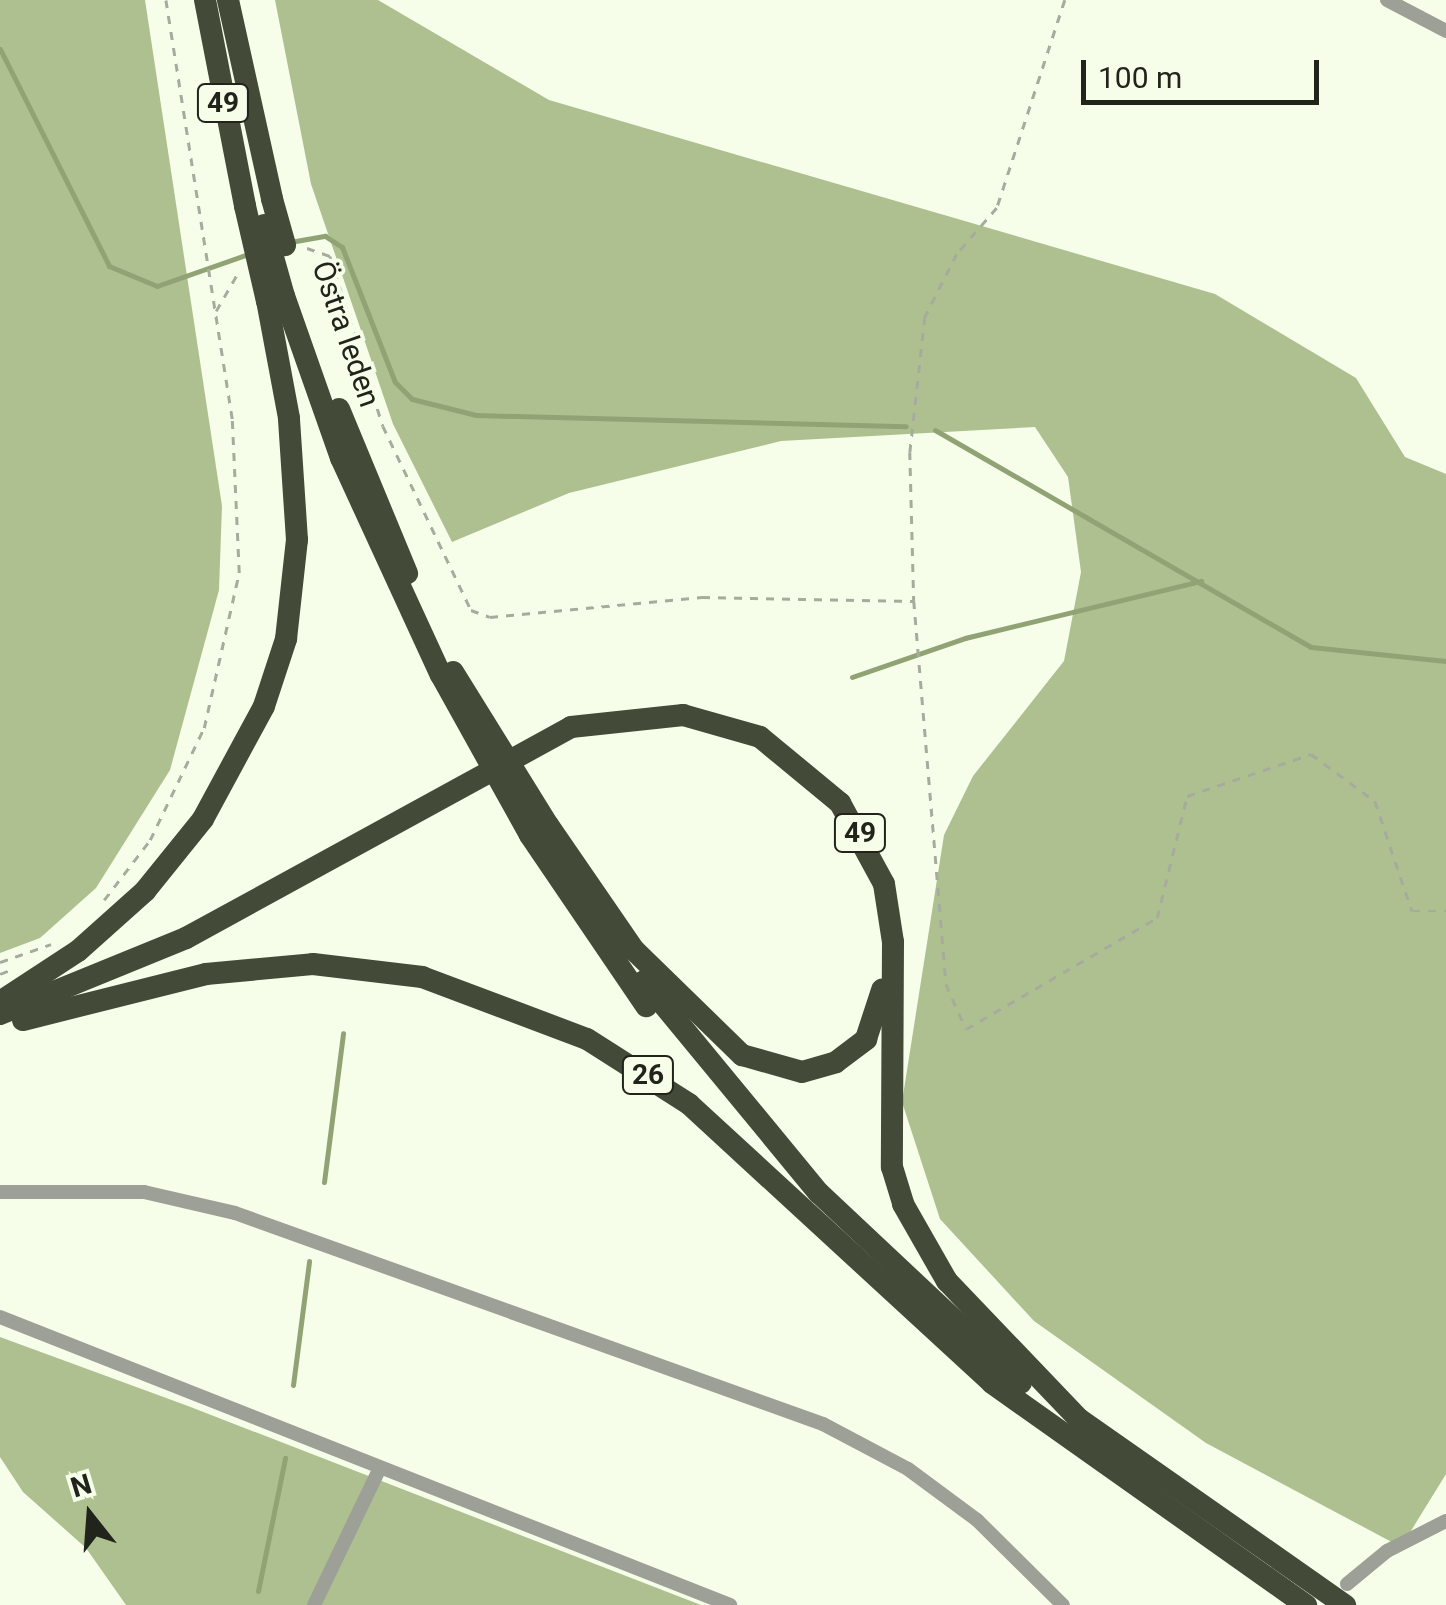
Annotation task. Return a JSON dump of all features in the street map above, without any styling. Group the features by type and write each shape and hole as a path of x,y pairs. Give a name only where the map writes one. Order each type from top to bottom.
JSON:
{"highway":[{"name":"Östra leden","path":"209,0 283,296"},
{"name":"Östra leden","path":"228,0 258,203"},
{"name":"26","path":"283,296 341,458 447,674 624,976 762,1148 1032,1411"},
{"path":"0,1002 78,951 144,891 204,819 264,706 286,639 297,540 283,296"},
{"name":"49","path":"0,1014 186,938 571,727 683,715 760,738 840,803 884,884 894,942 892,1167 903,1204 947,1281 1078,1419 1343,1598"},
{"name":"49","path":"0,1024 246,918 551,746 659,723 754,746 808,782 846,827 882,930 882,995 866,1038 836,1062 802,1072 761,1064 727,1046 634,950 540,830"},
{"name":"26","path":"540,830 605,929 753,1120 937,1311 1140,1476 1343,1598"},
{"name":"26","path":"0,1024 259,965 364,966 499,1002 587,1038 689,1104 928,1328 1032,1411 1306,1605"}],"street":[{"path":"1387,0 1446,31"},
{"path":"0,1192 144,1192 234,1213 823,1424 908,1469 977,1520 1062,1605"},
{"path":"0,1317 730,1605"},
{"path":"314,1605 380,1470"},
{"path":"1343,1598 1388,1551 1446,1521"}],"path":[{"path":"98,906 150,840 182,780 230,628 240,497 216,312 166,0"},
{"path":"1065,0 997,208 957,254 925,317 910,452 916,632 942,949 966,1029 1157,918 1187,796 1311,754 1375,800 1412,911 1446,911"},
{"path":"307,248 330,256 383,426 471,610 490,617 702,597 914,600"},
{"path":"216,312 221,293 246,266"},
{"path":"0,962 66,938 0,974"}],"green space":[{"path":"0,0 145,0 222,506 219,590 170,770 96,888 40,938 0,953"},
{"path":"275,0 378,0 549,100 1215,294 1356,378 1405,457 1446,474 1446,1474 1401,1547 1206,1443 1034,1321 940,1219 902,1102 944,835 973,776 1064,661 1081,572 1068,477 1035,427 781,441 569,493 452,542 393,424 311,184"},
{"path":"0,1337 701,1605 126,1605 86,1548 23,1492 0,1457"}],"waterway":[{"path":"0,49 109,266 157,286 251,253"},
{"path":"290,242 325,236 342,247 395,382 412,399 476,415 906,426"},
{"path":"935,430 1311,647 1446,661"},
{"path":"852,677 965,638 1201,581"},
{"path":"324,1182 343,1033"},
{"path":"293,1385 309,1261"},
{"path":"258,1591 285,1458"}]}
